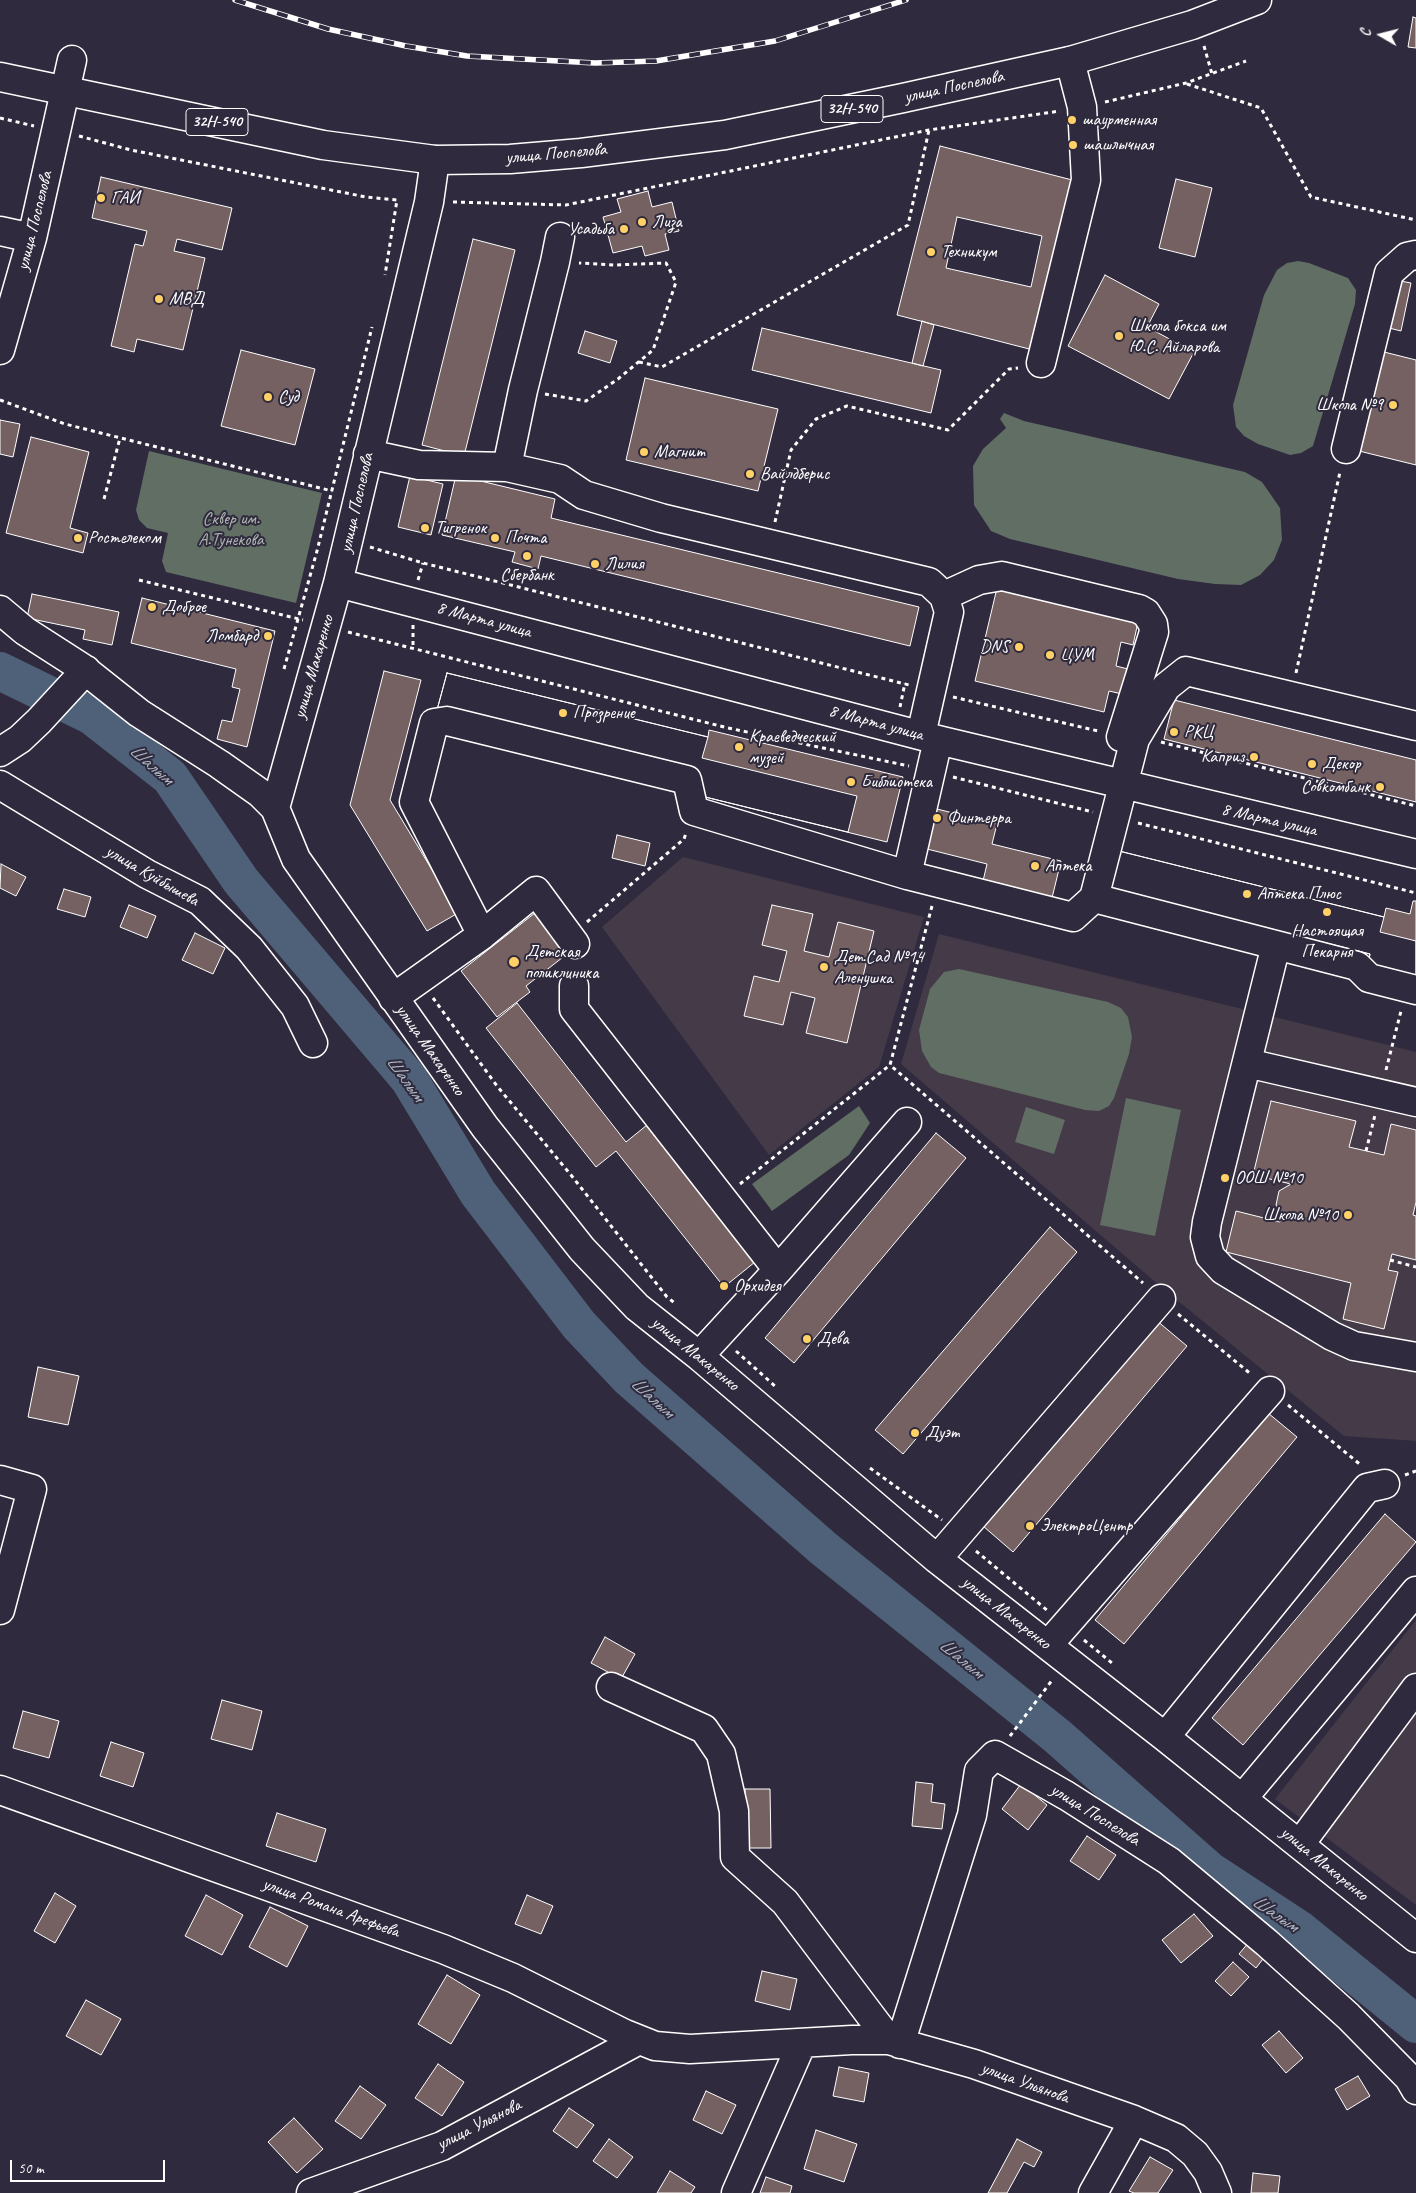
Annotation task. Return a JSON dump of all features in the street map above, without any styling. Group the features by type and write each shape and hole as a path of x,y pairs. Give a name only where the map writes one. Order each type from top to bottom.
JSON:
{"street":[{"name":"улица Поспелова","path":"0,77 323,145 435,160 510,159 581,153 725,135 1070,61 1192,25 1257,0"},
{"path":"65,90 72,60"},
{"path":"1041,363 1086,180 1082,107 1070,61"},
{"name":"улица Поспелова","path":"0,350 32,238 65,90"},
{"name":"улица Поспелова","path":"338,583 429,202 435,160"},
{"path":"0,231 32,238"},
{"path":"507,467 523,390 558,249"},
{"path":"1346,449 1389,273 1407,257 1416,255"},
{"path":"368,454 419,465 507,467 560,479 584,495 661,518 929,582 944,596 949,612 932,692 930,738 932,772 907,875"},
{"path":"482,935 414,802 434,723 447,722 687,780 694,811 937,884 1073,917 1094,898 1122,785 1128,738 1154,632 1153,624 1146,613 1139,609 1002,576 979,580 944,596"},
{"name":"улица Макаренко","path":"338,583 275,808 296,860 485,1127 582,1250 637,1307 708,1346 937,1559 1057,1635 1165,1737 1416,1938"},
{"name":"8 Марта улица","path":"338,583 930,738 1416,854"},
{"path":"0,610 25,632 86,670 139,713 219,764 260,793 275,808"},
{"path":"0,752 20,739 39,722 86,670"},
{"path":"1128,738 1166,687 1186,671 1416,726"},
{"name":"улица Куйбышева","path":"0,785 147,874 200,901 249,948 272,976 295,1006 313,1044"},
{"path":"393,998 482,935 536,891 572,940"},
{"path":"1094,898 1357,966 1369,978 1416,990"},
{"path":"1276,945 1207,1222 1205,1237 1210,1256 1223,1270 1332,1336 1354,1346 1416,1357"},
{"path":"574,986 574,1009 778,1270"},
{"path":"1247,1063 1416,1102"},
{"path":"708,1346 778,1270 907,1122"},
{"path":"937,1559 1161,1299"},
{"path":"1057,1635 1270,1391"},
{"path":"0,1480 32,1490 0,1610"},
{"path":"1165,1737 1367,1488 1385,1484"},
{"path":"1242,1799 1416,1591"},
{"path":"611,1688 704,1729 721,1754 734,1811 734,1857 785,1902 895,2042"},
{"path":"1300,1844 1416,1688"},
{"name":"улица Поспелова","path":"995,1754 1067,1796 1169,1861 1267,1943 1348,2016 1408,2078 1416,2090"},
{"path":"895,2042 972,1814 980,1771 995,1754"},
{"name":"улица Романа Арефьева","path":"0,1790 443,1949 513,1978 647,2043"},
{"name":"улица Ульянова","path":"311,2193 442,2146 647,2043 690,2050 801,2045 852,2040 895,2042 974,2064 1134,2120 1176,2138 1195,2154 1208,2172 1217,2193"},
{"path":"736,2193 801,2045"},
{"path":"1093,2193 1134,2120"}],"path":[{"path":"0,118 131,150 366,197 429,202 566,205 929,130 1082,107 1186,83 1246,61"},
{"path":"1186,83 1261,108 1311,196 1416,220"},
{"path":"639,362 662,367 908,225 929,130"},
{"path":"384,281 397,200"},
{"path":"523,390 586,401 653,350 676,282 666,263 614,265 558,249"},
{"path":"284,669 299,619 375,318"},
{"path":"770,544 791,450 816,419 848,406 948,430 1009,369 1041,363"},
{"path":"0,400 65,424 332,491"},
{"path":"104,499 120,438"},
{"path":"1291,696 1346,449"},
{"path":"321,534 348,540 423,563 905,683 932,692 1128,738 1150,739 1416,806"},
{"path":"139,580 468,661 719,726 932,772 1416,892"},
{"path":"572,940 684,839 694,811"},
{"path":"722,1198 890,1065 937,884"},
{"path":"421,979 460,1038 497,1086 571,1175 667,1298 680,1308"},
{"path":"890,1065 1161,1299 1270,1391 1385,1484 1416,1471"},
{"path":"1390,1260 1416,1267"},
{"path":"708,1346 748,1361 782,1393"},
{"path":"866,1464 934,1513 958,1534 1057,1635 1114,1664"},
{"path":"995,1754 1052,1681"}],"shaded area":[{"path":"683,857 924,917 879,1067 769,1155 602,927"},
{"name":"ООШ №10","path":"939,934 1416,1052 1416,1441 1344,1436 1167,1292 901,1064"},
{"path":"1416,1620 1416,1905 1275,1799"}],"green space":[{"path":"1298,261 1309,263 1348,278 1356,290 1355,304 1313,446 1301,453 1290,455 1258,444 1244,436 1236,427 1233,405 1264,295 1277,270 1287,263"},
{"path":"1004,413 1024,421 1245,472 1262,482 1280,508 1282,540 1274,560 1260,575 1241,585 1215,584 1178,579 1010,539 991,531 974,505 973,466 983,449 1006,428 1000,419"},
{"name":"Сквер им. А.Тунекова","path":"149,451 322,493 296,603 166,572 162,561 168,533 147,528 139,520 136,510"},
{"path":"959,969 1108,1002 1121,1008 1128,1017 1132,1037 1129,1054 1114,1098 1109,1106 1099,1111 1085,1110 939,1073 931,1067 922,1051 919,1030 930,989 944,972"},
{"path":"1126,1098 1181,1110 1155,1236 1100,1225"},
{"path":"859,1106 870,1123 849,1155 772,1211 752,1184"},
{"path":"1026,1107 1065,1120 1054,1154 1015,1142"}],"building":[{"path":"1413,17 1416,18 1416,48 1408,47"},
{"name":"Техникум","path":"940,146 1080,182 1037,351 897,315","holes":["957,217 1042,236 1031,287 946,268"]},
{"name":"МВД","path":"101,177 232,208 222,250 177,239 174,251 205,258 183,350 137,339 134,352 111,346 135,244 143,246 147,231 92,218"},
{"path":"1176,179 1212,188 1195,257 1159,248"},
{"path":"648,191 652,207 672,202 679,231 665,234 669,250 645,256 642,246 613,253 603,217 621,212 617,199"},
{"path":"473,239 515,250 464,456 422,445"},
{"name":"Школа бокса им Ю.С. Айларова","path":"1105,275 1159,304 1147,327 1194,352 1169,399 1068,346"},
{"path":"1395,280 1411,283 1401,331 1385,327"},
{"path":"922,321 934,325 923,366 912,363"},
{"path":"762,328 941,370 931,413 752,370"},
{"path":"585,331 617,341 610,363 578,353"},
{"name":"Суд","path":"241,350 315,369 295,445 221,426"},
{"name":"Школа №9","path":"1384,352 1416,360 1416,465 1359,451"},
{"path":"645,378 778,409 758,491 626,460"},
{"path":"0,420 20,424 13,457 0,454"},
{"path":"31,437 89,452 70,528 88,533 83,553 6,533"},
{"path":"456,475 555,499 551,518 919,607 910,646 541,556 538,569 512,562 515,552 442,535"},
{"path":"410,476 443,484 431,535 398,527"},
{"name":"ЦУМ","path":"997,588 1138,622 1133,645 1121,642 1116,666 1128,669 1122,694 1109,691 1104,712 975,681"},
{"path":"32,594 119,612 112,645 83,639 85,630 27,618"},
{"path":"142,598 275,631 247,747 217,739 222,720 232,722 240,689 232,687 236,669 131,643"},
{"path":"384,671 421,680 390,800 458,913 427,931 350,805"},
{"path":"447,673 708,737 709,730 903,777 887,842 693,794 437,710"},
{"path":"447,673 708,737 702,758 857,796 848,832 693,794 437,710"},
{"path":"1174,700 1416,760 1416,802 1164,739"},
{"path":"929,807 997,824 992,844 1061,861 1052,898 983,881 987,864 919,847"},
{"path":"617,835 650,843 645,866 612,858"},
{"path":"1119,851 1384,917 1386,908 1410,914 1413,901 1416,901 1416,981 1367,969 1370,954 1110,889"},
{"path":"1119,851 1384,917 1380,932 1416,941 1416,981 1367,969 1370,954 1110,889"},
{"path":"1,864 26,877 16,896 0,888"},
{"path":"64,889 91,897 85,917 57,909"},
{"path":"129,905 156,916 147,938 120,927"},
{"name":"Дет.Сад №14 Аленушка","path":"772,905 813,914 804,951 829,957 838,922 874,931 847,1043 806,1033 815,998 791,992 783,1025 744,1016 754,976 779,982 787,951 762,945"},
{"name":"Детская поликлиника","path":"535,913 567,954 526,986 530,992 497,1017 461,971"},
{"path":"195,933 225,948 213,974 182,960"},
{"path":"517,1003 626,1142 647,1125 755,1262 724,1287 616,1151 596,1167 486,1028"},
{"name":"Школа №10","path":"1271,1101 1356,1121 1349,1147 1384,1155 1391,1124 1416,1130 1416,1202 1413,1215 1416,1216 1416,1260 1392,1254 1388,1270 1398,1272 1384,1329 1343,1319 1351,1283 1226,1252 1236,1211 1280,1222 1283,1214 1276,1205 1279,1191 1291,1184 1253,1175"},
{"path":"936,1133 966,1158 794,1363 765,1338"},
{"path":"1050,1227 1077,1252 903,1454 875,1430"},
{"path":"1156,1320 1187,1346 1013,1552 983,1526"},
{"path":"38,1367 79,1376 68,1425 28,1417"},
{"path":"1268,1413 1297,1437 1124,1644 1095,1620"},
{"path":"1385,1514 1416,1542 1243,1745 1212,1718"},
{"path":"605,1637 635,1654 621,1679 591,1663"},
{"path":"222,1700 262,1711 252,1750 211,1739"},
{"path":"23,1711 59,1721 49,1758 13,1748"},
{"path":"111,1742 144,1753 133,1787 100,1776"},
{"path":"916,1782 933,1784 931,1802 945,1804 942,1829 912,1826"},
{"path":"1021,1784 1047,1805 1028,1830 1002,1809"},
{"path":"745,1789 770,1789 771,1848 746,1848"},
{"path":"277,1813 326,1829 316,1862 266,1846"},
{"path":"1087,1836 1116,1855 1099,1880 1070,1861"},
{"path":"55,1893 76,1906 55,1943 34,1931"},
{"path":"206,1895 243,1915 222,1955 185,1936"},
{"path":"527,1895 553,1906 541,1934 515,1924"},
{"path":"270,1907 308,1926 287,1967 249,1947"},
{"path":"1194,1914 1213,1936 1181,1963 1162,1940"},
{"path":"1249,1942 1266,1955 1256,1968 1239,1954"},
{"path":"1233,1962 1249,1977 1231,1996 1215,1981"},
{"path":"762,1971 797,1979 790,2010 755,2001"},
{"path":"447,1975 480,1995 451,2044 418,2024"},
{"path":"86,2000 121,2019 101,2055 66,2036"},
{"path":"1279,2031 1303,2058 1286,2073 1262,2045"},
{"path":"438,2064 464,2082 442,2116 415,2098"},
{"path":"839,2067 869,2073 864,2102 833,2096"},
{"path":"1358,2076 1370,2096 1347,2110 1335,2089"},
{"path":"360,2086 386,2105 361,2139 335,2121"},
{"path":"706,2091 736,2105 722,2134 693,2120"},
{"path":"569,2108 594,2125 577,2148 553,2131"},
{"path":"294,2118 323,2149 297,2173 268,2142"},
{"path":"816,2130 857,2144 844,2182 804,2169"},
{"path":"609,2139 633,2157 617,2178 593,2161"},
{"path":"1017,2139 1042,2152 1034,2167 1024,2162 1007,2193 988,2193"},
{"path":"1150,2157 1173,2170 1158,2193 1134,2193 1129,2191"},
{"path":"670,2171 695,2187 691,2193 657,2193"},
{"path":"1253,2173 1280,2176 1278,2193 1251,2193"},
{"path":"766,2177 792,2186 790,2193 760,2193"}],"waterway":[{"name":"Шалым","path":"0,671 92,716 170,777 241,881 409,1079 478,1193 579,1325 629,1378 823,1548 1057,1736 1210,1871 1300,1930 1416,2024"}],"railway":[{"path":"235,0 328,29 406,46 467,56 595,63 656,61 775,41 906,0"}],"place":[{"name":"шаурменная","path":"1072,120"},
{"name":"шашлычная","path":"1073,145"},
{"name":"ГАИ","path":"101,198"},
{"name":"Лиза","path":"642,222"},
{"name":"Усадьба","path":"624,229"},
{"name":"Техникум","path":"931,252"},
{"name":"МВД","path":"159,299"},
{"name":"Школа бокса им Ю.С. Айларова","path":"1119,336"},
{"name":"Суд","path":"268,397"},
{"name":"Школа №9","path":"1393,405"},
{"name":"Магнит","path":"644,452"},
{"name":"Вайлдберис","path":"750,474"},
{"name":"Тигренок","path":"425,528"},
{"name":"Ростелеком","path":"78,538"},
{"name":"Почта","path":"495,538"},
{"name":"Сбербанк","path":"527,556"},
{"name":"Лилия","path":"595,564"},
{"name":"Доброе","path":"152,607"},
{"name":"Ломбард","path":"268,636"},
{"name":"DNS","path":"1019,647"},
{"name":"ЦУМ","path":"1050,655"},
{"name":"Прозрение","path":"563,713"},
{"name":"РКЦ","path":"1174,732"},
{"name":"Краеведческий музей","path":"739,747"},
{"name":"Каприз","path":"1254,757"},
{"name":"Декор","path":"1312,764"},
{"name":"Библиотека","path":"851,782"},
{"name":"Совкомбанк","path":"1380,787"},
{"name":"Финтерра","path":"937,818"},
{"name":"Аптека","path":"1035,866"},
{"name":"Аптека Плюс","path":"1247,894"},
{"name":"Настоящая Пекарня","path":"1327,912"},
{"name":"Детская поликлиника","path":"514,962"},
{"name":"Дет.Сад №14 Аленушка","path":"824,967"},
{"name":"ООШ №10","path":"1225,1178"},
{"name":"Школа №10","path":"1348,1215"},
{"name":"Орхидея","path":"724,1286"},
{"name":"Дева","path":"807,1339"},
{"name":"Дуэт","path":"915,1433"},
{"name":"ЭлектроЦентр","path":"1030,1526"}]}
